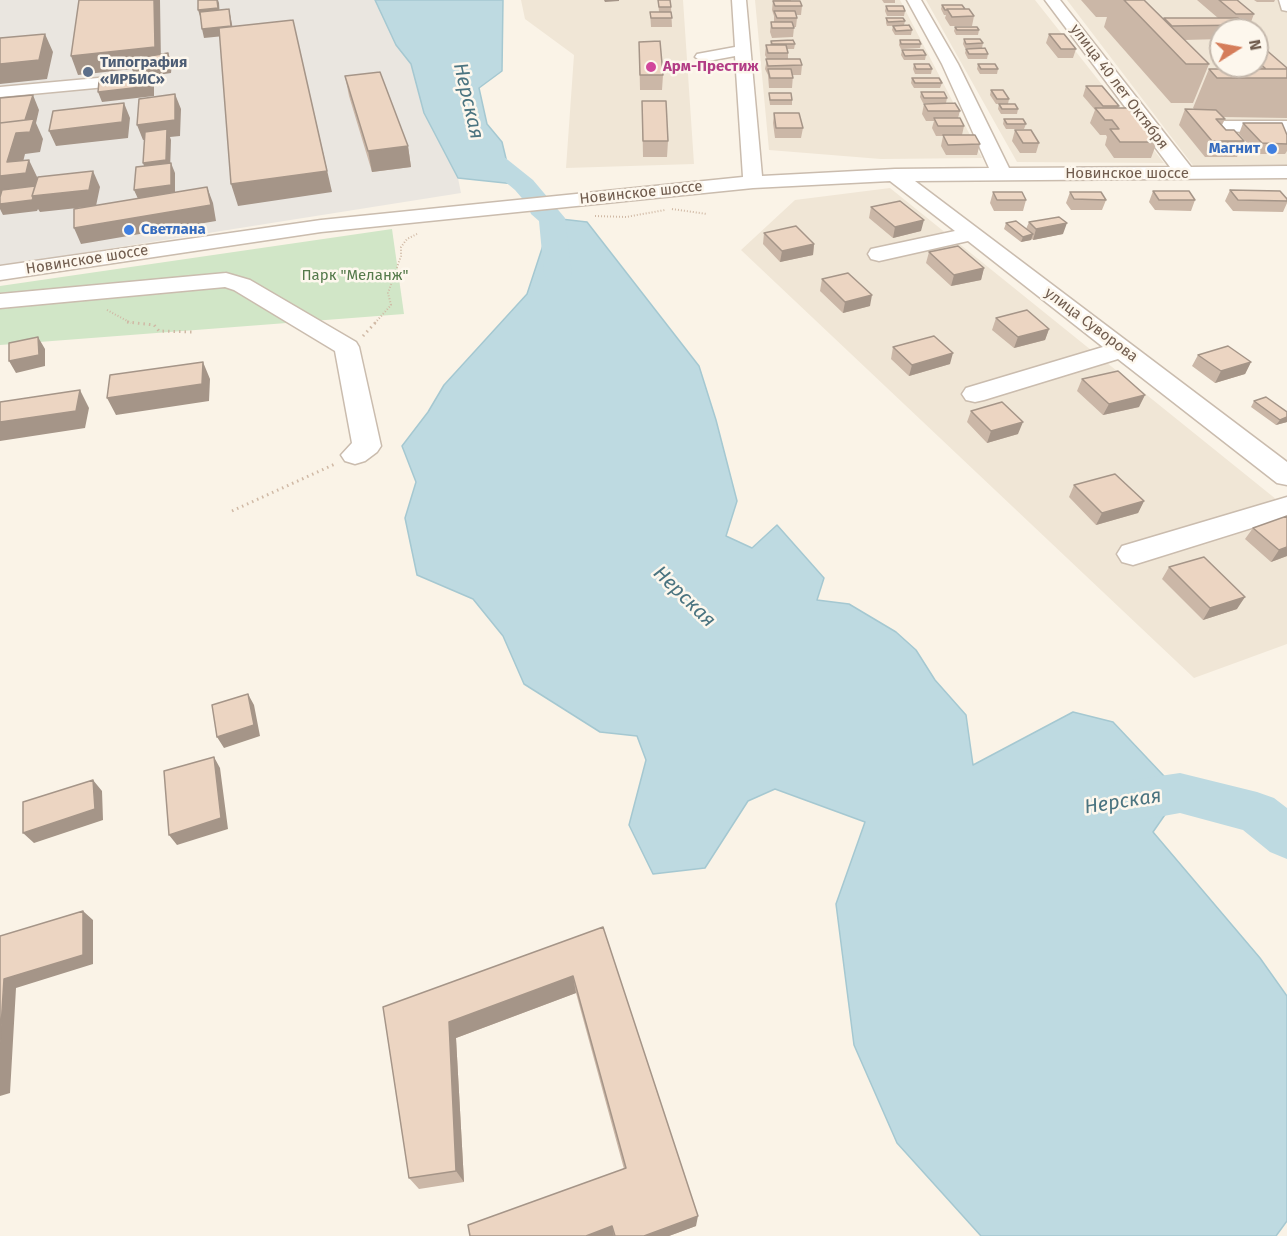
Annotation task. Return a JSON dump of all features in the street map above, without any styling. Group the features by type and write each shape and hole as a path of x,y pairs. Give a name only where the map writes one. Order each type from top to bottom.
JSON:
{"street":[{"path":"739,0 753,182"},
{"path":"914,0 950,64 1002,174"},
{"name":"улица 40 лет Октября","path":"1052,0 1186,174"},
{"path":"1286,0 1287,7"},
{"path":"703,57 743,50"},
{"path":"0,92 149,79"},
{"path":"1222,127 1287,127"},
{"name":"Новинское шоссе","path":"0,273 259,234 469,210 753,182 895,175 1287,172"},
{"name":"улица Суворова","path":"895,175 1287,476"},
{"path":"879,254 972,234"},
{"path":"0,301 226,280 242,285 347,347 368,446 355,455"},
{"path":"975,394 1124,349"},
{"path":"1134,554 1287,507"}],"path":[{"path":"590,215 626,217 674,209 706,214"},
{"path":"347,347 368,333 391,305 388,293 392,276 401,256 401,247 407,239 426,230"},
{"path":"80,294 76,306 93,306 118,314 128,323 154,325 159,332 194,332"},
{"path":"232,511 355,455"}],"shaded area":[{"path":"0,0 375,0 396,45 411,64 424,113 458,178 461,193 0,266"},
{"path":"521,0 683,0 694,164 566,168 574,55 525,19"},
{"path":"755,0 900,0 982,158 881,159 769,150"},
{"path":"926,0 1035,0 1164,163 1017,162"},
{"path":"1067,0 1287,0 1287,167 1195,168"},
{"path":"890,188 1287,508 1287,644 1194,678 741,250 795,200"}],"green space":[{"name":"Парк \"Меланж\"","path":"392,229 404,314 0,345 0,286"}],"water":[{"path":"375,0 503,0 502,71 479,88 487,124 502,142 509,171 524,185 458,178 424,113 411,64 396,45"},
{"path":"552,218 587,222 699,366 737,501 726,536 752,548 777,525 824,578 817,600 849,604 896,632 916,650 935,680 966,715 973,765 1073,712 1113,722 1180,793 1153,832 1260,958 1287,996 1287,1221 1276,1236 981,1236 897,1143 854,1045 836,904 865,822 775,789 748,801 705,868 653,874 629,825 646,760 637,736 600,732 524,684 503,636 473,599 417,575 405,518 416,482 402,446 428,412 444,385 527,294"}],"building":[{"path":"79,0 154,0 155,47 71,56"},
{"path":"198,0 217,0 218,8 198,10"},
{"path":"658,0 670,0 671,7 659,7"},
{"path":"1124,0 1144,0 1209,64 1186,64"},
{"path":"1219,0 1237,0 1254,14 1236,14"},
{"path":"773,1 800,1 802,6 775,6"},
{"path":"942,5 962,5 965,9 945,10"},
{"path":"886,6 903,6 905,11 888,11"},
{"path":"229,9 231,26 202,29 200,12"},
{"path":"947,9 969,9 974,16 952,17"},
{"path":"774,11 795,11 797,18 777,18"},
{"path":"650,12 671,12 672,18 651,18"},
{"path":"886,18 903,18 905,21 888,22"},
{"path":"1164,18 1209,18 1209,26 1172,26"},
{"path":"293,20 327,171 231,184 219,28"},
{"path":"771,22 792,22 794,28 772,28"},
{"path":"909,25 912,30 896,31 893,26"},
{"path":"955,27 977,27 979,30 957,30"},
{"path":"45,34 39,60 0,64 0,38"},
{"path":"1049,34 1064,34 1076,49 1061,49"},
{"path":"964,39 980,39 983,43 966,44"},
{"path":"793,40 795,44 772,44 771,41"},
{"path":"900,40 919,40 921,44 901,44"},
{"path":"660,41 663,75 640,75 639,42"},
{"path":"766,45 786,45 788,53 768,53"},
{"path":"985,48 988,54 969,54 966,49"},
{"path":"902,50 923,50 926,55 905,56"},
{"path":"1269,52 1287,68 1269,69"},
{"path":"168,53 168,64 131,68 132,59"},
{"path":"766,59 800,59 802,65 768,66"},
{"path":"914,64 929,64 932,69 916,69"},
{"path":"978,64 995,64 998,69 981,69"},
{"path":"768,69 791,69 793,78 770,78"},
{"path":"1269,69 1287,69 1287,78 1269,78"},
{"path":"380,72 408,146 368,151 345,76"},
{"path":"150,75 150,86 98,92 99,81"},
{"path":"912,78 939,78 942,83 915,83"},
{"path":"1086,86 1102,86 1119,106 1103,106"},
{"path":"991,90 1003,90 1009,99 997,99"},
{"path":"921,92 944,92 947,98 924,98"},
{"path":"769,93 791,93 792,100 770,100"},
{"path":"175,94 175,120 137,125 139,99"},
{"path":"33,95 25,120 0,123 0,98"},
{"path":"642,101 666,101 668,141 643,141"},
{"path":"124,103 122,122 49,131 53,111"},
{"path":"955,103 960,111 928,111 924,104"},
{"path":"999,104 1015,104 1018,109 1002,109"},
{"path":"1095,108 1129,108 1157,142 1120,142 1110,129 1119,129 1112,120 1105,120"},
{"path":"1185,109 1216,110 1225,119 1216,119 1226,130 1234,130 1244,141 1212,141"},
{"path":"774,113 799,113 803,128 776,128"},
{"path":"934,118 960,118 964,126 938,126"},
{"path":"34,119 30,132 16,133 7,162 29,160 26,173 0,176 0,123"},
{"path":"1004,119 1023,119 1026,124 1007,124"},
{"path":"1243,123 1282,123 1287,135 1287,144 1262,143"},
{"path":"167,129 166,160 143,163 145,132"},
{"path":"1015,130 1031,130 1039,143 1023,143"},
{"path":"943,135 975,135 980,144 948,145"},
{"path":"171,163 171,185 134,190 136,167"},
{"path":"93,171 89,190 32,196 38,177"},
{"path":"35,186 32,200 0,204 2,190"},
{"path":"207,187 211,205 74,228 74,209"},
{"path":"1230,190 1280,191 1287,201 1238,200"},
{"path":"1153,191 1189,191 1195,200 1159,200"},
{"path":"993,192 1022,192 1026,200 997,200"},
{"path":"1070,192 1101,192 1106,200 1074,199"},
{"path":"900,201 924,220 895,227 871,207"},
{"path":"1059,217 1067,223 1036,229 1029,222"},
{"path":"1016,221 1033,234 1023,237 1006,223"},
{"path":"796,226 814,244 782,251 764,233"},
{"path":"958,246 984,268 954,275 929,252"},
{"path":"848,273 872,295 845,302 822,279"},
{"path":"1027,310 1049,329 1018,337 996,318"},
{"path":"934,336 953,353 912,365 893,347"},
{"path":"38,337 39,355 9,361 9,343"},
{"path":"1228,346 1251,362 1221,371 1198,355"},
{"path":"203,362 202,384 107,398 110,375"},
{"path":"1118,371 1145,395 1109,404 1082,379"},
{"path":"80,390 76,411 0,422 0,402"},
{"path":"1266,397 1287,412 1287,417 1280,420 1254,401"},
{"path":"1002,402 1023,422 991,431 971,411"},
{"path":"1115,474 1144,501 1102,513 1074,485"},
{"path":"1287,516 1287,547 1279,550 1253,528"},
{"path":"1204,557 1245,597 1210,608 1169,567"},
{"path":"248,694 254,725 217,737 212,705"},
{"path":"214,757 221,818 169,835 164,771"},
{"path":"93,780 95,809 23,833 23,802"},
{"path":"83,911 83,955 4,979 0,1043 0,936"},
{"path":"603,927 698,1216 644,1236 615,1236 612,1226 586,1236 470,1236 468,1225 626,1168 573,976 449,1022 456,1171 409,1178 383,1007"}],"waterway":[{"name":"Нерская","path":"480,149 524,185 540,203 540,209 552,218 558,274"},
{"name":"Нерская","path":"1125,802 1180,793 1257,813 1287,837"}],"place":[{"name":"Арм-Престиж","path":"651,67"},
{"name":"Типография «ИРБИС»","path":"88,72"},
{"name":"Магнит","path":"1272,149"},
{"name":"Светлана","path":"129,230"}]}
